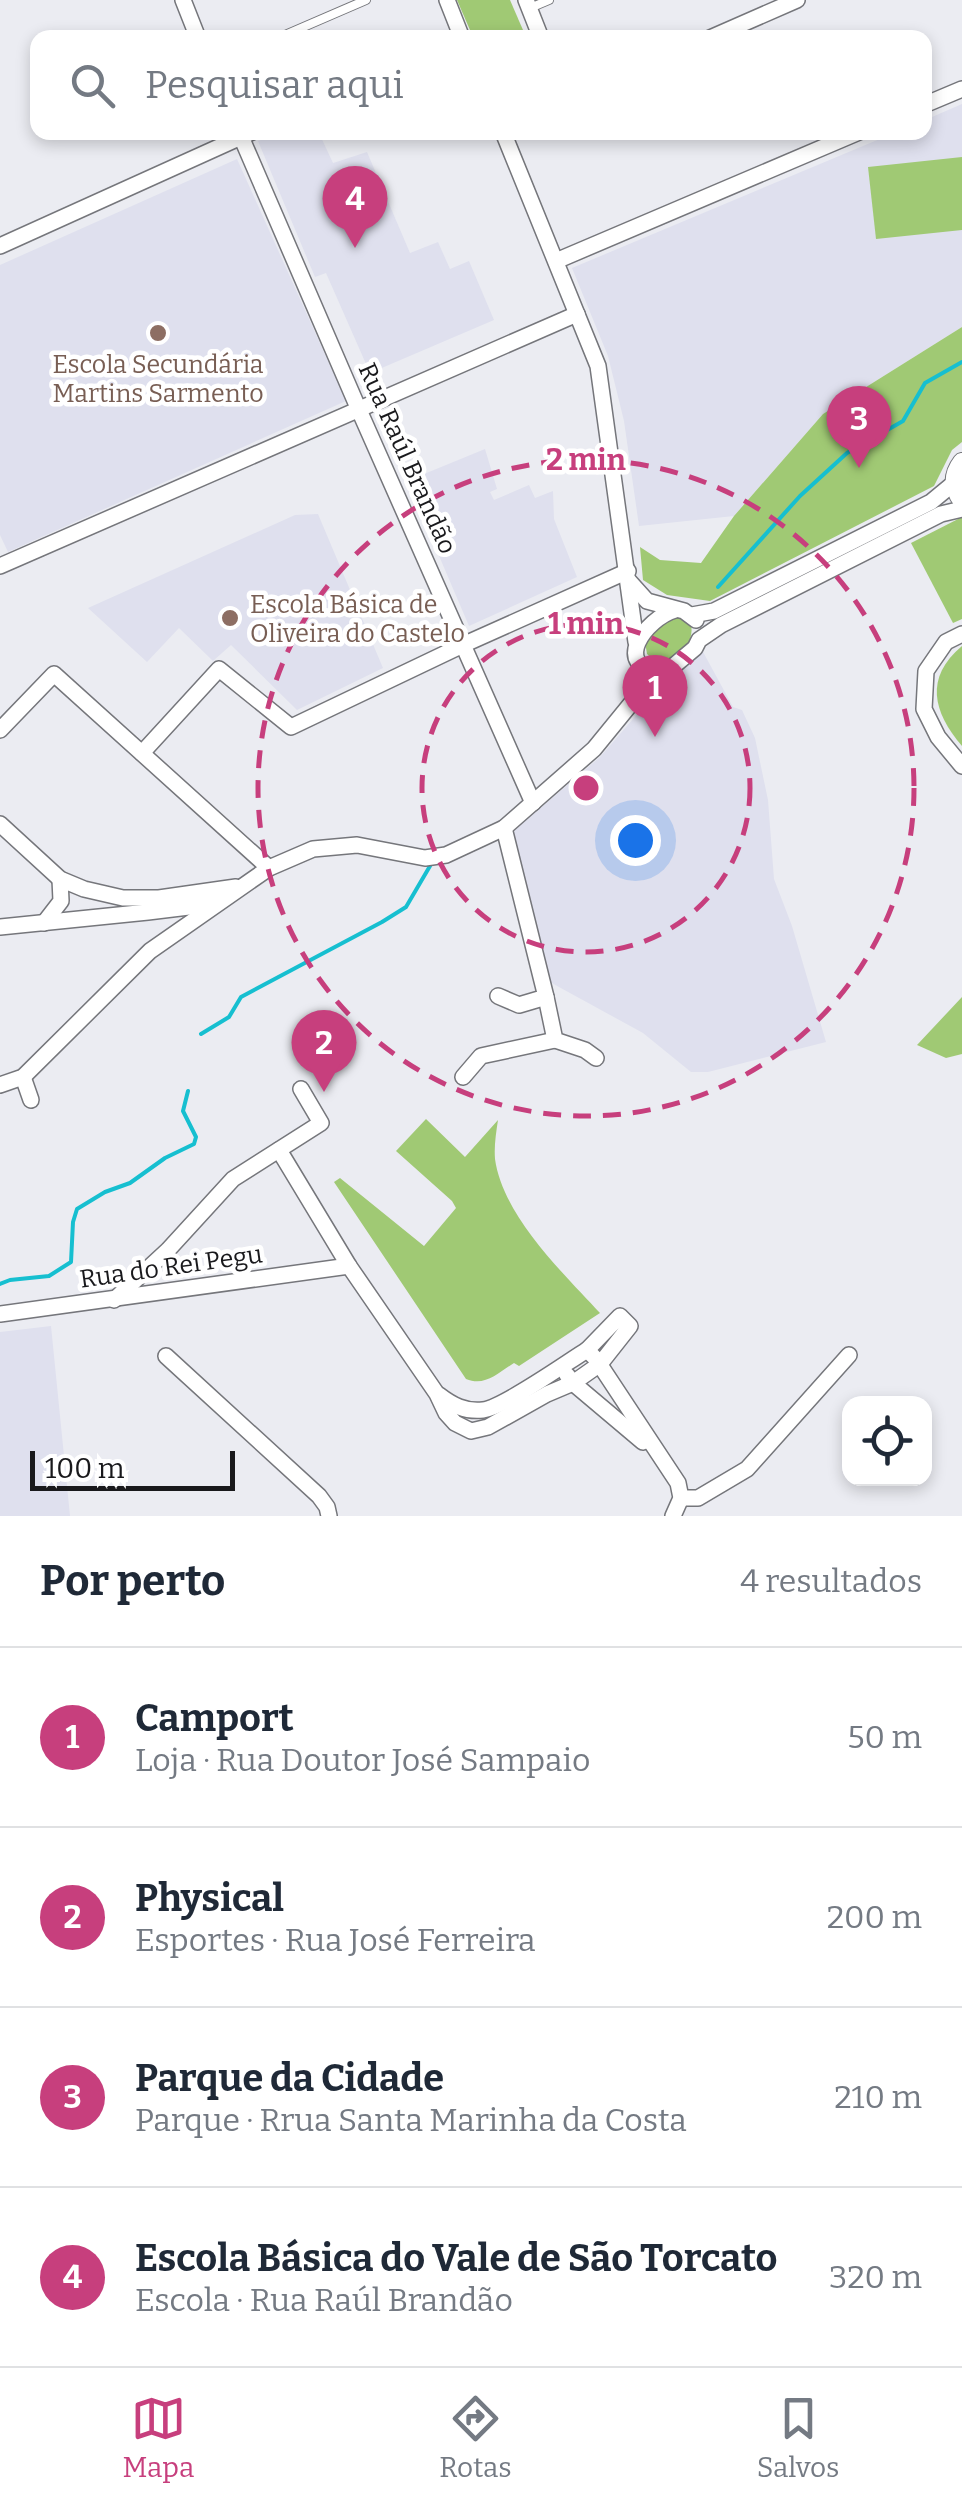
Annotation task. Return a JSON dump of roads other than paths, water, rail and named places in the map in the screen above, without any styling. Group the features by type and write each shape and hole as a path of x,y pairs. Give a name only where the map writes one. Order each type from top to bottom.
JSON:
{"street":[{"path":"183,0 195,30"},
{"path":"447,0 459,30"},
{"path":"729,30 798,0"},
{"path":"527,4 538,30"},
{"path":"932,102 962,89"},
{"path":"0,246 231,140"},
{"name":"Rua Raúl Brandão","path":"246,140 359,410 534,802"},
{"path":"506,140 598,366 638,660 634,700"},
{"path":"556,261 840,140"},
{"path":"0,566 577,314"},
{"path":"962,462 954,482 962,501"},
{"path":"692,615 714,611 931,502 954,482"},
{"path":"0,1085 23,1077 150,951 269,868 313,850 358,845 426,858 446,855 504,828 594,749 661,672 670,669 721,625 941,514 962,509"},
{"path":"628,576 647,601 692,615 698,622 700,640"},
{"path":"142,753 219,670 291,728 465,644 628,576"},
{"path":"636,642 666,612 674,610"},
{"path":"962,634 946,642 926,670 924,709 938,736 962,766"},
{"path":"638,660 644,667 661,672"},
{"path":"0,730 54,674 269,868"},
{"path":"0,824 60,879 84,890 123,898 159,898 241,886"},
{"path":"504,828 556,1040"},
{"path":"44,923 61,901 60,879"},
{"path":"0,928 197,906 241,886"},
{"path":"148,912 157,924 158,936 150,951"},
{"path":"498,996 519,1005 546,997"},
{"path":"463,1077 481,1056 556,1040 596,1058"},
{"path":"23,1077 31,1100"},
{"path":"114,1300 168,1250 233,1179 322,1123 301,1088"},
{"path":"279,1150 349,1266 455,1423 472,1431 488,1427 573,1383 600,1364 630,1326 620,1316 587,1350 488,1410 466,1410 438,1394"},
{"name":"Rua do Rei Pegu","path":"0,1314 349,1266"},
{"path":"587,1350 678,1483 681,1498 673,1516"},
{"path":"681,1498 698,1498 747,1469 849,1355"},
{"path":"166,1356 318,1496 329,1516"},
{"path":"562,1366 573,1383 658,1454"}],"lane":[{"path":"297,30 366,0"},
{"path":"527,4 549,0"}],"waterway":[{"path":"718,587 800,496 847,453 903,421 925,383 962,362"},
{"path":"201,1034 229,1017 241,997 406,907 430,866"},
{"path":"0,1284 49,1276 71,1262 77,1209 130,1183 165,1158 194,1144 196,1137 183,1111 188,1091"}],"place":[{"name":"Escola Básica do Vale de São Torcato","path":"355,248"},
{"name":"Escola Secundária Martins Sarmento","path":"158,333"},
{"name":"Parque da Cidade","path":"859,468"},
{"name":"Escola Básica de Oliveira do Castelo","path":"230,618"},
{"name":"Camport","path":"655,737"},
{"name":"Physical","path":"324,1092"}]}
